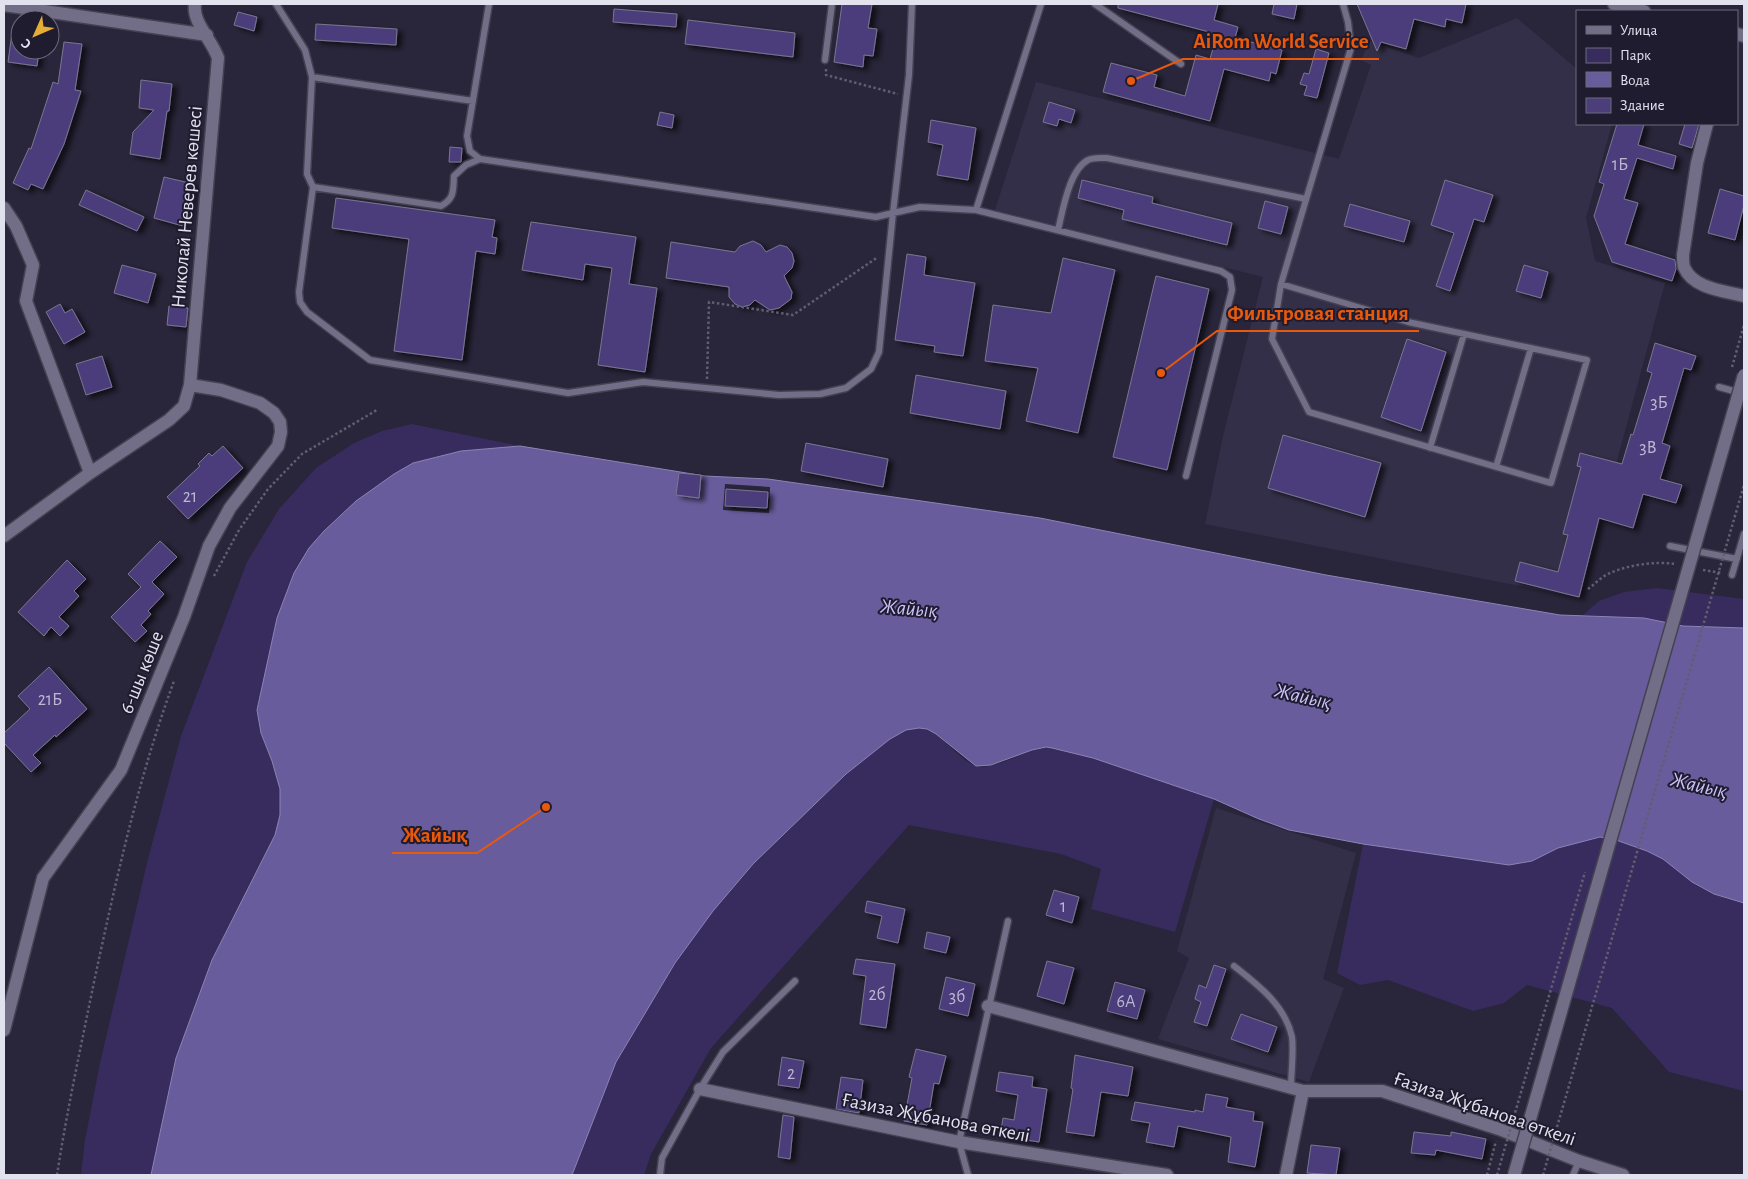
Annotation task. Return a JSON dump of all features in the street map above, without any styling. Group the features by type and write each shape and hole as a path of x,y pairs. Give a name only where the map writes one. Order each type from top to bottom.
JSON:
{"street":[{"name":"Николай Неверев көшесі","path":"4,536 90,473 169,420 184,406 190,385 218,58 215,48 194,12 195,4"},
{"path":"1614,4 1640,10"},
{"path":"4,5 207,35"},
{"path":"1706,125 1697,163 1683,255 1684,267 1691,277 1701,284 1744,296"},
{"path":"4,208 16,226 33,264 26,301 90,473"},
{"path":"1514,1175 1744,375"},
{"name":"6-шы көше","path":"4,1030 43,878 121,770 184,617 209,546 230,508 278,446 281,432 280,422 274,413 260,403 221,390 190,385"},
{"name":"Ғазиза Жұбанова өткелі","path":"988,1006 1297,1089 1382,1091 1499,1130 1579,1161 1623,1175"},
{"path":"1286,1175 1297,1089"},
{"name":"Ғазиза Жұбанова өткелі","path":"700,1090 958,1142 1167,1175"}],"lane":[{"path":"276,4 305,50 312,77 307,174 314,187 299,292 300,302 307,312 370,360 568,393 643,382 778,395 820,394 846,388 871,369 879,352 892,213 906,96 912,4"},
{"path":"489,4 467,136 470,151 480,159 876,217 920,207 976,210 1221,271 1230,277 1232,290 1186,476"},
{"path":"825,60 832,4"},
{"path":"976,210 1041,4"},
{"path":"1095,4 1180,64"},
{"path":"1281,284 1408,322 1587,360 1551,483 1309,412 1272,339 1281,284 1351,48 1348,22 1343,4"},
{"path":"312,77 473,101"},
{"path":"1058,230 1073,176 1079,166 1090,159 1107,158 1306,198"},
{"path":"314,187 441,206 449,201 454,176 466,165 480,159"},
{"path":"1430,448 1464,334"},
{"path":"1496,467 1531,348"},
{"path":"1719,387 1744,394"},
{"path":"1732,575 1744,534"},
{"path":"1670,546 1737,559"},
{"path":"968,1175 958,1142 1008,921"},
{"path":"1234,966 1266,991 1285,1018 1292,1038 1297,1089"},
{"path":"660,1175 662,1158 700,1090 724,1052 795,981"},
{"path":"1573,1175 1579,1161"}],"path":[{"path":"825,60 826,75 906,96"},
{"path":"706,388 710,302 793,315 890,249"},
{"path":"213,578 239,530 268,489 295,461 302,454 377,410"},
{"path":"1543,1175 1744,485"},
{"path":"1588,589 1609,573 1640,565 1664,562 1684,566"},
{"path":"1703,570 1732,575"},
{"path":"57,1175 64,1126 117,875 155,733 175,678"},
{"path":"1487,1175 1499,1130"}],"shaded area":[{"path":"1517,18 1576,68 1576,125 1612,125 1586,218 1595,261 1665,283 1580,598 1205,524 1223,436 1263,277 995,210 1036,82 1339,159 1371,65 1361,60 1369,41 1419,58"},
{"path":"1216,808 1356,853 1323,979 1344,988 1309,1082 1158,1039 1189,958 1177,951"}],"green space":[{"path":"412,424 520,446 461,451 413,463 356,501 324,531 294,573 277,618 257,710 261,733 280,789 280,815 275,835 212,960 176,1058 151,1175 81,1175 85,1140 100,1063 148,859 181,736 247,562 279,509 316,468 354,443 382,431"},
{"path":"1657,588 1744,599 1744,628 1683,626 1644,618 1583,615 1599,601 1624,592"},
{"path":"919,728 936,734 963,758 977,766 995,765 1033,750 1052,748 1093,758 1214,799 1175,932 1091,909 1101,869 1061,854 909,825 711,1048 651,1154 644,1175 572,1175 616,1062 675,963 713,911 753,864 846,774 890,739 906,730"},
{"path":"1600,837 1648,851 1663,859 1703,889 1744,903 1744,1091 1669,1072 1612,1008 1527,985 1504,1003 1473,1011 1388,980 1360,985 1337,973 1363,844 1509,865 1532,861 1558,848"}],"water":[{"name":"Жайық","path":"520,446 705,476 768,479 1040,518 1326,575 1560,615 1644,618 1683,626 1744,628 1744,903 1714,894 1692,882 1663,859 1616,840 1600,837 1558,848 1532,861 1509,865 1363,844 1289,830 1214,799 1093,758 1046,747 1032,750 991,765 976,766 927,729 906,730 890,739 846,774 753,864 713,911 675,963 616,1062 572,1175 151,1175 176,1058 212,960 275,835 280,815 280,789 261,733 257,710 277,618 294,573 309,548 356,501 413,463 461,451"}],"pier":[{"path":"725,484 770,487 769,513 723,510"}],"building":[{"path":"842,4 872,4 868,28 877,29 873,56 864,55 863,67 834,62"},
{"path":"1118,4 1218,4 1214,20 1238,27 1235,38 1282,50 1276,74 1271,72 1269,81 1224,69 1210,121 1103,92 1111,63 1157,75 1154,87 1185,96 1196,55 1210,59 1217,34 1118,8"},
{"path":"1274,4 1297,4 1294,19 1272,14"},
{"path":"1357,4 1466,4 1462,23 1446,19 1445,27 1414,19 1406,49 1381,42 1377,51"},
{"path":"614,9 677,14 676,27 613,22"},
{"path":"238,12 257,17 254,31 234,25"},
{"path":"688,20 795,33 793,57 685,44"},
{"path":"316,24 397,29 396,45 315,40"},
{"path":"64,42 82,44 75,90 81,91 64,144 43,189 31,184 28,190 13,183 29,148 31,149 53,82 58,84"},
{"path":"10,48 10,60 38,60 37,66 8,62"},
{"path":"1316,49 1329,53 1317,98 1304,95 1307,86 1300,84 1304,73 1309,74"},
{"path":"141,80 172,84 160,159 130,154 133,132 154,110 139,108"},
{"path":"1049,102 1075,110 1071,123 1059,119 1057,126 1043,122"},
{"path":"660,112 674,115 672,128 657,125"},
{"path":"931,120 976,128 968,180 937,175 943,145 928,142"},
{"path":"1617,125 1644,125 1638,145 1676,156 1673,169 1637,158 1624,199 1638,203 1625,244 1675,260 1676,269 1672,281 1612,262 1594,216 1604,184 1599,182"},
{"path":"1685,125 1699,125 1692,148 1679,144"},
{"path":"450,147 462,148 461,162 449,162"},
{"path":"164,177 194,184 183,226 154,218"},
{"path":"1082,180 1153,197 1152,203 1232,223 1227,245 1122,219 1124,210 1078,198"},
{"path":"1445,180 1493,195 1484,222 1474,219 1450,291 1436,286 1454,233 1431,225"},
{"path":"1720,189 1744,196 1744,205 1735,240 1708,233"},
{"path":"86,190 144,217 137,231 79,205"},
{"path":"336,198 495,220 492,237 497,238 495,254 476,251 462,360 394,351 409,239 332,228"},
{"path":"1265,201 1288,207 1281,234 1258,228"},
{"path":"1350,204 1410,221 1404,242 1344,226"},
{"path":"531,222 636,237 629,284 657,288 645,372 598,365 612,268 585,264 583,280 522,270"},
{"path":"753,241 761,245 766,252 780,245 787,247 792,253 794,261 792,268 784,276 792,292 791,299 779,308 770,310 755,300 750,305 742,307 735,304 729,297 729,287 666,278 671,242 735,252 740,246"},
{"path":"907,254 926,257 924,275 975,283 963,356 934,352 935,346 895,340"},
{"path":"1063,258 1115,270 1078,433 1026,421 1038,368 985,361 993,305 1051,313"},
{"path":"122,265 156,274 148,303 114,293"},
{"path":"1524,265 1548,272 1541,298 1516,291"},
{"path":"1156,276 1209,289 1167,470 1113,457"},
{"path":"60,304 65,313 72,309 85,332 64,344 46,312"},
{"path":"169,306 188,308 186,327 167,325"},
{"path":"1407,339 1446,352 1421,431 1381,417"},
{"path":"1655,343 1696,356 1691,370 1684,368 1662,443 1670,446 1660,479 1682,485 1676,503 1643,494 1633,528 1599,518 1579,597 1515,581 1520,562 1558,572 1568,535 1563,534 1581,467 1577,466 1580,453 1622,464 1652,373 1647,371"},
{"path":"102,356 112,387 86,395 76,364"},
{"path":"916,375 1006,391 1000,429 910,413"},
{"path":"1283,435 1381,463 1365,517 1268,488"},
{"path":"806,443 888,459 883,487 801,471"},
{"path":"223,446 243,468 188,519 167,497 200,466 198,464 209,453 212,456"},
{"path":"679,473 701,475 699,498 676,495"},
{"path":"726,489 768,492 767,508 725,506"},
{"path":"160,541 177,557 152,582 164,594 148,611 151,614 141,625 147,631 135,642 111,617 141,587 128,574"},
{"path":"67,560 86,579 74,591 79,596 59,617 69,626 60,636 51,627 44,636 18,612"},
{"path":"49,667 87,709 33,755 41,763 31,772 4,743 4,733 30,709 18,696"},
{"path":"1054,890 1079,897 1072,923 1046,915"},
{"path":"867,901 905,909 898,943 877,938 882,916 865,912"},
{"path":"927,932 950,937 946,953 924,948"},
{"path":"856,959 895,964 886,1028 860,1024 866,976 853,974"},
{"path":"1047,961 1074,968 1064,1004 1037,996"},
{"path":"1214,965 1226,969 1207,1026 1194,1022 1201,1002 1195,999 1199,985 1206,988"},
{"path":"946,977 975,984 968,1016 939,1009"},
{"path":"1115,982 1145,990 1137,1019 1107,1011"},
{"path":"1241,1014 1277,1027 1268,1052 1231,1039"},
{"path":"916,1049 946,1056 939,1084 934,1083 927,1125 904,1121 912,1078 909,1077"},
{"path":"1075,1055 1133,1067 1128,1096 1101,1092 1094,1136 1066,1132 1073,1089 1071,1088"},
{"path":"782,1057 804,1061 799,1088 778,1085"},
{"path":"999,1072 1033,1077 1032,1087 1047,1089 1039,1142 1000,1136 1003,1118 1014,1120 1018,1095 996,1091"},
{"path":"841,1077 863,1080 859,1113 836,1109"},
{"path":"1206,1094 1228,1098 1226,1107 1254,1112 1253,1121 1263,1122 1255,1167 1228,1162 1231,1137 1178,1126 1174,1147 1146,1142 1150,1123 1131,1120 1135,1102 1203,1112"},
{"path":"783,1115 794,1117 790,1159 778,1157"},
{"path":"1414,1132 1451,1136 1451,1132 1486,1139 1482,1159 1436,1150 1435,1155 1411,1153"},
{"path":"1311,1145 1340,1148 1336,1175 1307,1173"}],"place":[{"name":"AiRom World Service","path":"1131,81"},
{"name":"Фильтровая станция","path":"1161,373"},
{"name":"Жайық","path":"546,807"}]}
